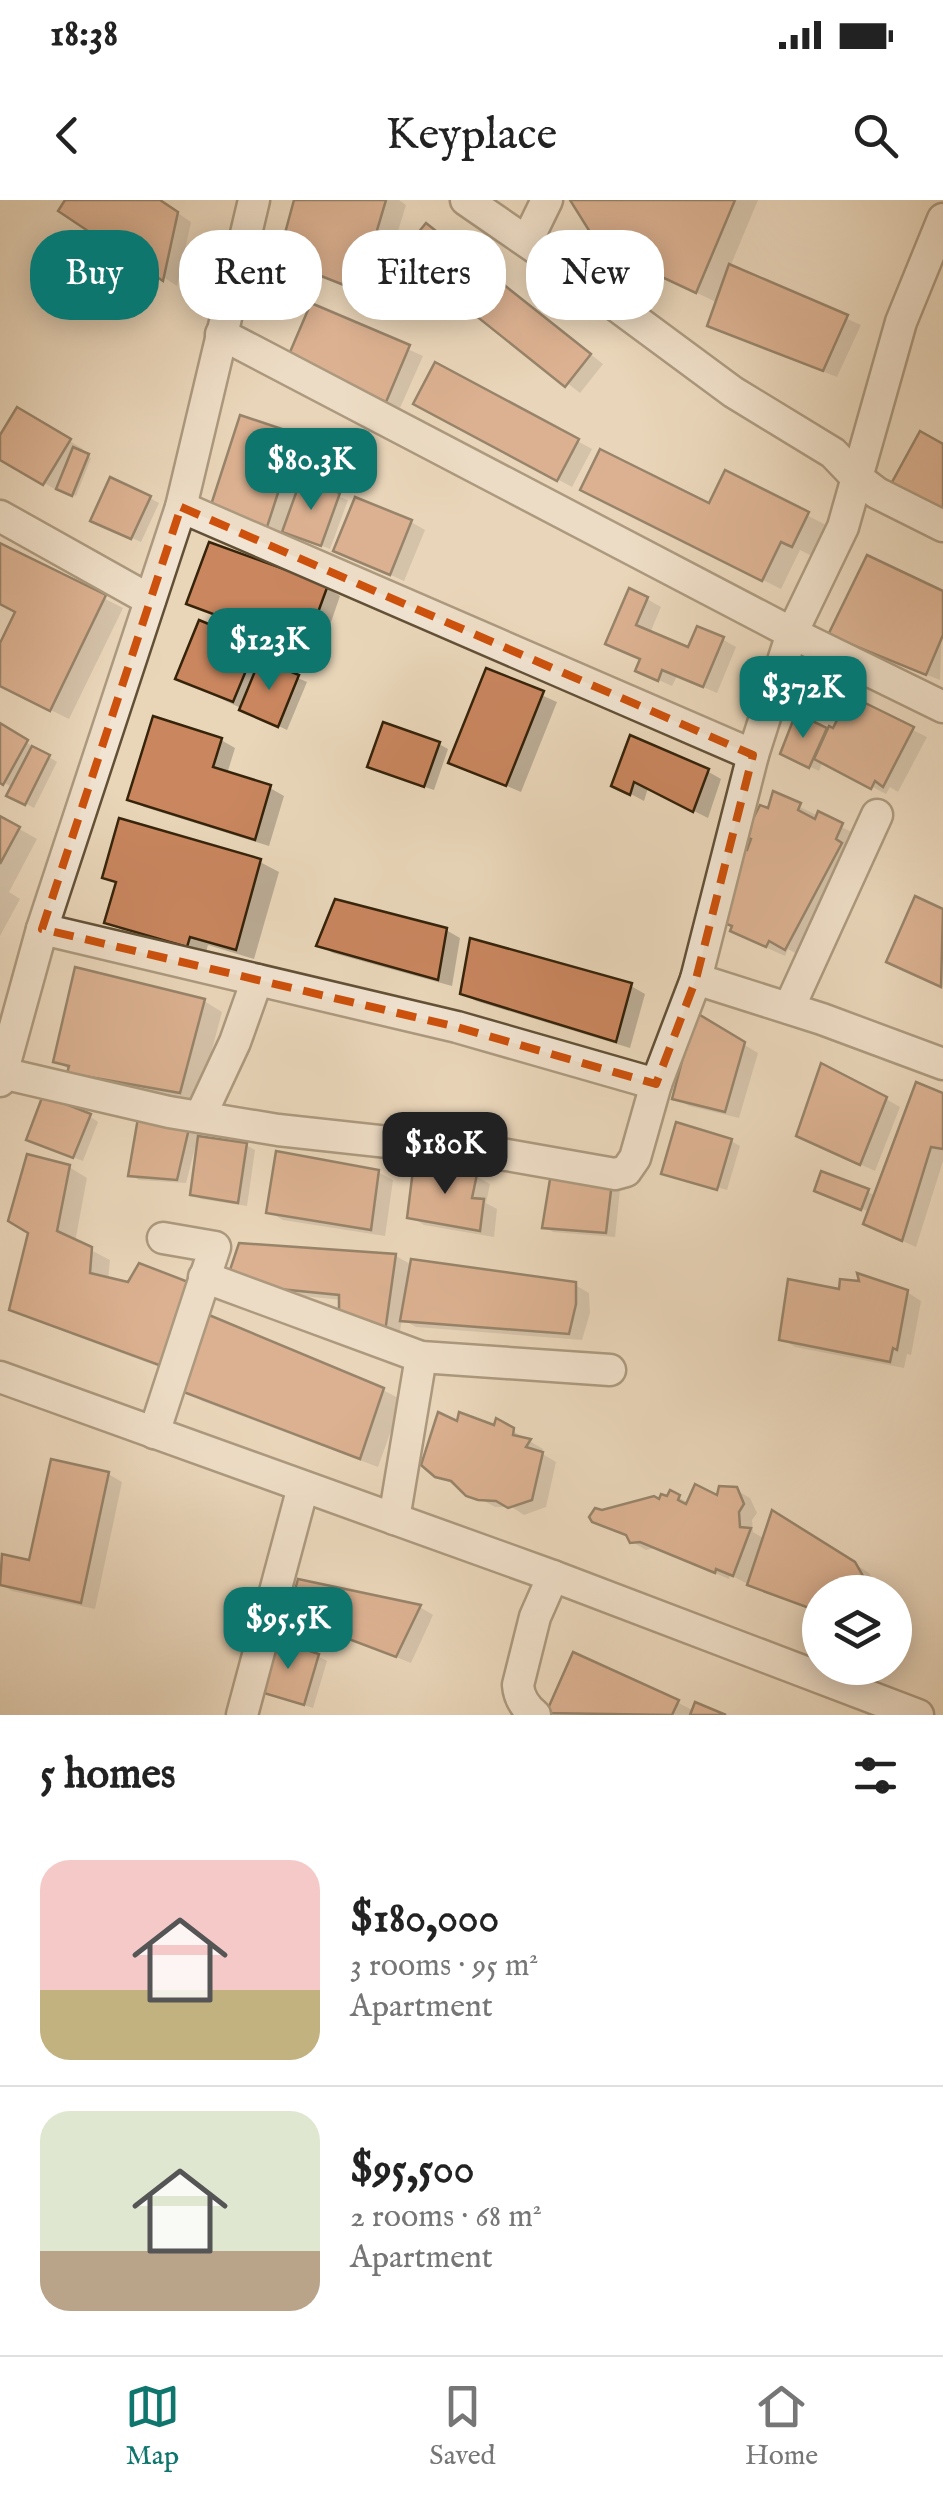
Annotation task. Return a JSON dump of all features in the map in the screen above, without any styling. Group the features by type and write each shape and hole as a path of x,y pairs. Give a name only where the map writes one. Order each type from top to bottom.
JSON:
{"street":[{"path":"466,200 503,210 526,239"},
{"path":"533,230 547,200"},
{"path":"246,204 181,507 42,929 1,1077 278,1130 507,1155 614,1174 626,1171 635,1158 656,1084 696,979 753,755 792,634 843,527 901,322 943,219"},
{"path":"635,320 733,392 833,452 856,478 877,493 943,526"},
{"path":"221,334 792,634 943,707"},
{"path":"181,507 753,755"},
{"path":"0,516 150,600"},
{"path":"789,1008 877,815"},
{"path":"42,929 457,1027 656,1084"},
{"path":"696,979 943,1064"},
{"path":"200,1117 234,1042 256,980"},
{"path":"154,1433 214,1246 163,1238"},
{"path":"204,1277 421,1358 610,1370"},
{"path":"394,1519 421,1358"},
{"path":"0,1377 553,1576 918,1715"},
{"path":"242,1715 303,1487"},
{"path":"536,1715 526,1708 518,1694 518,1684 535,1617 553,1576"}],"highlighted area":[{"path":"181,507 753,755 696,979 656,1084 457,1027 42,929"}],"building":[{"path":"65,200 160,200 178,212 163,281 159,278 159,230 86,230 58,211"},
{"path":"294,200 386,200 377,230 342,230 342,284 322,276 322,230 286,230"},
{"path":"570,200 735,200 696,293 664,278 664,230 589,230"},
{"path":"729,264 848,315 823,371 707,326"},
{"path":"506,287 526,302 526,320 548,320 591,354 565,387 481,320 506,320"},
{"path":"322,308 342,316 342,320 351,320 410,345 386,402 287,359 304,320 322,320"},
{"path":"435,362 579,439 557,481 413,404"},
{"path":"17,407 71,439 43,485 0,460 0,435"},
{"path":"240,415 306,437 295,471 286,468 267,527 210,508"},
{"path":"920,431 943,444 943,513 891,484"},
{"path":"73,447 89,454 72,496 56,489"},
{"path":"600,449 709,503 725,470 809,512 792,547 781,542 762,581 580,490"},
{"path":"110,477 151,496 131,539 90,521"},
{"path":"301,479 340,493 321,546 282,532"},
{"path":"355,497 412,520 390,575 333,551"},
{"path":"209,542 328,585 305,648 186,604"},
{"path":"0,543 106,595 50,711 0,686 0,643 15,612 0,604"},
{"path":"867,555 943,591 943,635 926,675 828,635"},
{"path":"629,588 648,597 636,625 688,647 697,626 724,637 703,687 662,670 658,681 635,671 640,659 605,644"},
{"path":"199,620 257,644 233,702 175,679"},
{"path":"260,659 299,675 278,727 239,710"},
{"path":"486,668 544,691 506,786 448,763"},
{"path":"851,696 914,727 883,787 875,781 871,789 814,759 829,726 833,728 840,714 844,717"},
{"path":"796,713 827,728 809,768 780,754"},
{"path":"153,716 222,738 213,767 271,785 255,840 127,800"},
{"path":"383,722 440,742 424,787 367,767"},
{"path":"0,723 28,740 3,785 0,783"},
{"path":"630,735 709,769 693,812 634,782 630,795 611,786"},
{"path":"32,746 50,755 25,805 6,796"},
{"path":"773,791 801,803 798,810 815,819 818,811 843,823 836,839 842,843 785,950 769,941 766,947 714,919 739,847 747,850 751,839 744,836 760,805 768,808"},
{"path":"0,816 20,827 0,864"},
{"path":"119,818 261,859 236,950 190,937 187,947 104,923 116,882 102,878"},
{"path":"915,896 943,909 941,987 886,962"},
{"path":"335,899 447,928 438,980 316,946"},
{"path":"470,938 632,983 616,1042 460,994"},
{"path":"75,967 205,999 180,1093 67,1073 69,1066 53,1062"},
{"path":"695,1012 745,1042 725,1112 672,1099"},
{"path":"821,1063 887,1097 860,1165 796,1136"},
{"path":"916,1082 943,1093 943,1149 931,1147 902,1241 863,1224"},
{"path":"43,1095 91,1114 73,1158 26,1140"},
{"path":"138,1118 190,1124 177,1180 128,1176"},
{"path":"676,1122 732,1139 717,1190 661,1174"},
{"path":"198,1136 247,1143 238,1203 190,1195"},
{"path":"276,1151 379,1170 371,1230 266,1213"},
{"path":"27,1154 70,1165 57,1231 92,1247 90,1273 128,1282 139,1263 196,1285 167,1368 9,1310 28,1233 8,1221"},
{"path":"414,1162 477,1174 472,1198 484,1199 480,1231 407,1218"},
{"path":"821,1171 869,1189 861,1210 814,1191"},
{"path":"551,1173 612,1182 606,1233 542,1228"},
{"path":"239,1243 396,1254 385,1332 339,1317 339,1295 248,1286 227,1279"},
{"path":"411,1259 576,1282 569,1334 400,1321"},
{"path":"857,1273 908,1290 897,1350 893,1348 890,1362 779,1340 788,1279 839,1289 840,1279 859,1281"},
{"path":"209,1315 384,1388 360,1459 181,1391"},
{"path":"438,1412 457,1421 459,1412 494,1425 496,1418 514,1428 513,1435 531,1439 526,1447 543,1452 532,1500 508,1508 496,1501 478,1500 421,1465"},
{"path":"51,1459 109,1472 81,1603 0,1585 2,1554 29,1560"},
{"path":"695,1484 717,1495 719,1486 737,1487 744,1504 739,1512 740,1527 751,1528 733,1576 716,1569 715,1573 640,1542 630,1543 626,1535 592,1522 589,1517 595,1508 602,1510 654,1496 659,1499 670,1490 686,1504"},
{"path":"772,1510 855,1562 862,1575 802,1575 802,1605 747,1585"},
{"path":"298,1579 421,1605 396,1657 288,1616"},
{"path":"272,1639 319,1654 304,1705 257,1691"},
{"path":"573,1652 679,1700 672,1715 546,1713"},
{"path":"695,1702 726,1715 690,1715"}]}
